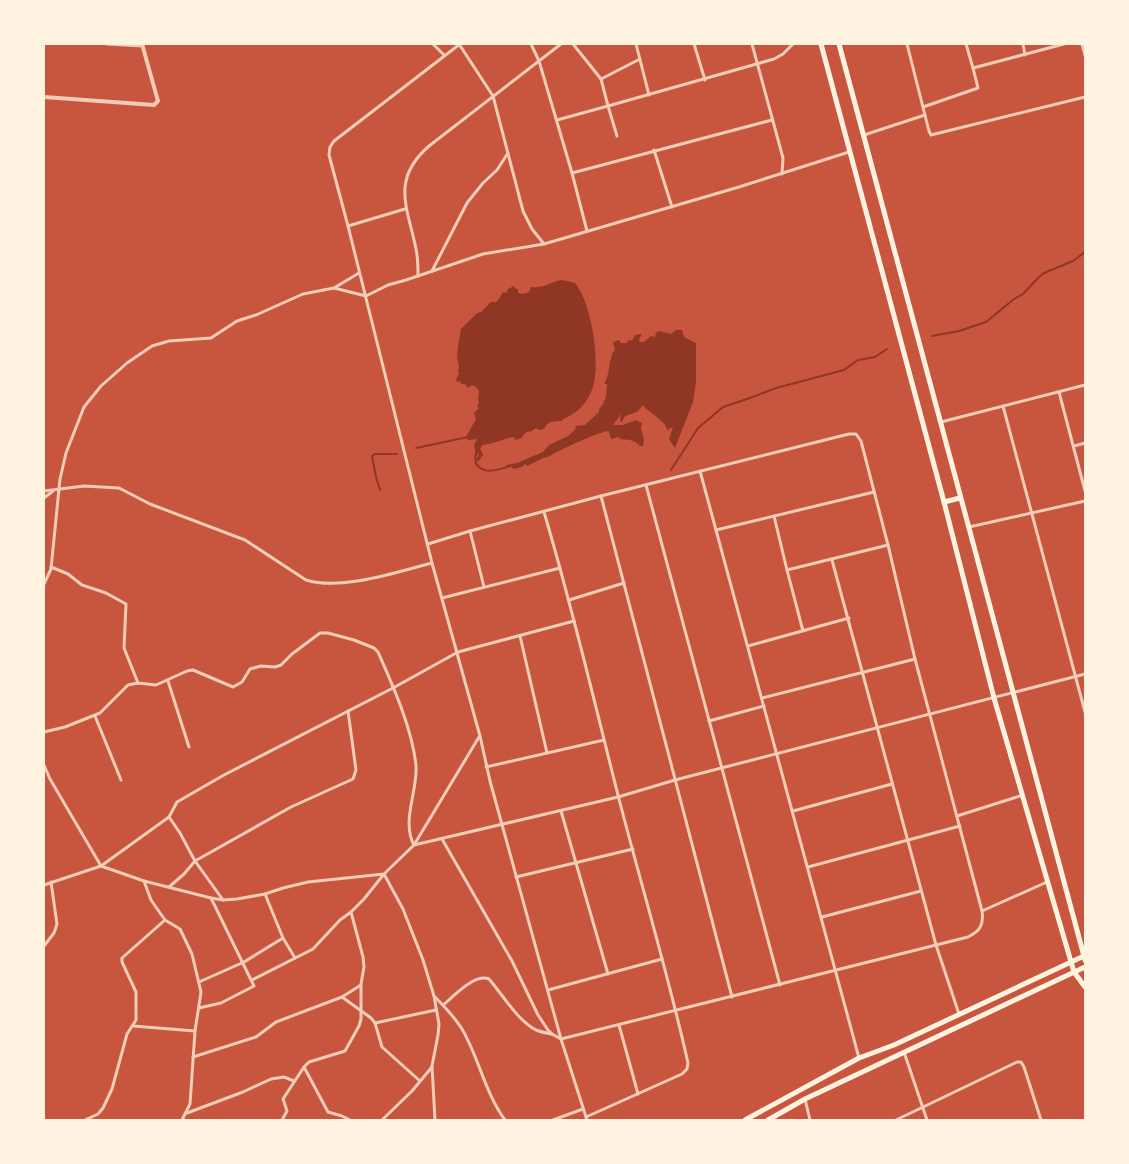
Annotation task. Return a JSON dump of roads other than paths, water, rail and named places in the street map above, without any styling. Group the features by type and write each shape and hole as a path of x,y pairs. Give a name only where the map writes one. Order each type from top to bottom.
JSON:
{"main road":[{"path":"821,44 944,502 994,698 1074,972 1085,987"},
{"path":"745,1120 859,1058 894,1045 1085,957 839,44"},
{"path":"944,502 960,498"},
{"path":"768,1120 804,1099 1085,968"}],"street":[{"path":"44,97 154,105 158,101 143,45 107,44"},
{"path":"433,44 444,55"},
{"path":"544,244 532,229 523,211 493,96 460,44 334,141 330,147 329,155 432,564 458,652 480,736 486,768 516,877 562,1039 587,1118 682,1074 687,1069 688,1063 676,1011 544,512"},
{"path":"531,44 539,61 557,120 586,231"},
{"path":"418,276 416,248 405,209 405,189 411,170 422,152 561,44"},
{"path":"573,44 601,79 616,136"},
{"path":"636,44 649,95"},
{"path":"694,44 705,80"},
{"path":"752,44 783,158 782,174"},
{"path":"557,120 705,80 774,59 783,54 793,44"},
{"path":"908,44 928,131 931,135 1085,97"},
{"path":"923,107 978,88 966,44"},
{"path":"1023,44 1025,54"},
{"path":"973,68 1064,44"},
{"path":"1082,44 1085,55"},
{"path":"601,79 640,59"},
{"path":"864,135 925,115"},
{"path":"572,174 654,150 772,120"},
{"path":"654,150 672,206"},
{"path":"334,288 366,296 388,284 483,254 544,244 782,174 850,151"},
{"path":"432,271 467,202 497,170 508,153"},
{"path":"348,226 405,209"},
{"path":"44,584 51,567 62,466 84,407 101,386 126,363 155,344 173,340 211,338 232,324 302,294 334,288 360,272"},
{"path":"940,422 1085,385"},
{"path":"1059,392 1085,491"},
{"path":"1003,406 1085,712"},
{"path":"428,544 601,496 849,434 856,434 861,441 915,659 984,922 974,934 936,945 562,1039 530,1026 518,1015 489,979 484,977 474,980 443,1005"},
{"path":"1074,446 1085,443"},
{"path":"700,471 859,1058"},
{"path":"646,485 780,985"},
{"path":"44,491 95,486 119,488 150,504 245,540 313,583 346,583 432,564"},
{"path":"44,498 54,491"},
{"path":"716,530 874,492"},
{"path":"601,496 732,997"},
{"path":"968,527 1085,501"},
{"path":"774,516 803,630"},
{"path":"470,531 484,587"},
{"path":"787,570 888,545"},
{"path":"832,560 936,945 959,1014"},
{"path":"51,567 68,574 82,585 126,604 124,648 138,683"},
{"path":"442,598 560,568"},
{"path":"568,600 624,583"},
{"path":"748,646 848,618"},
{"path":"44,885 101,866 169,817 173,806 177,802 224,775 393,688 458,652 574,621"},
{"path":"44,732 65,727 95,716 128,685 138,683 156,685 192,670 233,687 242,682 250,669 261,666 278,666 311,638 320,633 328,633 354,640 374,648 378,652 408,732 416,764 408,830 414,844"},
{"path":"520,636 547,753"},
{"path":"762,698 915,659"},
{"path":"414,844 618,797 674,780 877,727 1014,694 1085,674"},
{"path":"168,680 189,747"},
{"path":"709,721 764,706"},
{"path":"169,887 195,861 292,807 354,779 356,770 348,711"},
{"path":"95,716 121,780"},
{"path":"252,980 313,949 340,920 364,899 384,874 414,844 480,736"},
{"path":"486,768 604,740"},
{"path":"44,765 50,779 101,866 144,880 223,900 266,894 308,882 384,874"},
{"path":"793,812 892,784"},
{"path":"957,816 1023,795"},
{"path":"561,811 608,974"},
{"path":"169,817 195,861 223,900"},
{"path":"808,867 960,826"},
{"path":"442,838 512,961 538,1014 552,1034"},
{"path":"516,877 632,849"},
{"path":"384,874 403,909 434,996 438,1024 438,1036 432,1066 435,1120"},
{"path":"144,880 151,900 165,920 180,929 192,954 201,992 195,1031 190,1104 182,1120"},
{"path":"44,946 54,933 57,924 51,882"},
{"path":"982,911 1048,882"},
{"path":"822,917 921,891"},
{"path":"266,894 283,938 295,958"},
{"path":"200,1008 221,1003 254,987 244,962 211,898"},
{"path":"282,1120 287,1111 283,1099 304,1067 312,1060 345,1051 359,1026 362,1010 361,984 364,967 351,912"},
{"path":"85,1120 98,1114 103,1108 112,1089 127,1034 133,1026 137,1013 136,992 122,962 122,958 165,920"},
{"path":"199,982 244,962 283,938"},
{"path":"548,990 662,960"},
{"path":"193,1057 256,1037 276,1022 342,997 361,984"},
{"path":"434,996 451,1013 462,1029 495,1103 505,1120"},
{"path":"342,997 362,1010 375,1024 382,1046 420,1082"},
{"path":"375,1024 436,1010"},
{"path":"619,1025 638,1094"},
{"path":"133,1026 195,1031"},
{"path":"903,1052 927,1120"},
{"path":"896,1120 1017,1062 1021,1062 1024,1068 1041,1120"},
{"path":"382,1120 420,1082 432,1066"},
{"path":"304,1067 328,1112 350,1120"},
{"path":"186,1113 243,1092 271,1079 284,1077 294,1081"},
{"path":"804,1099 810,1120"},
{"path":"553,1120 584,1109"}],"waterway":[{"path":"932,336 959,331 986,322 1023,294 1044,273 1073,261 1085,252"},
{"path":"671,470 698,428 723,407 776,388 844,370 858,360 875,357 887,349"},
{"path":"416,448 468,437"},
{"path":"380,490 372,456 375,454 397,454"},
{"path":"475,456 476,464 483,470 491,471 507,467"}]}
